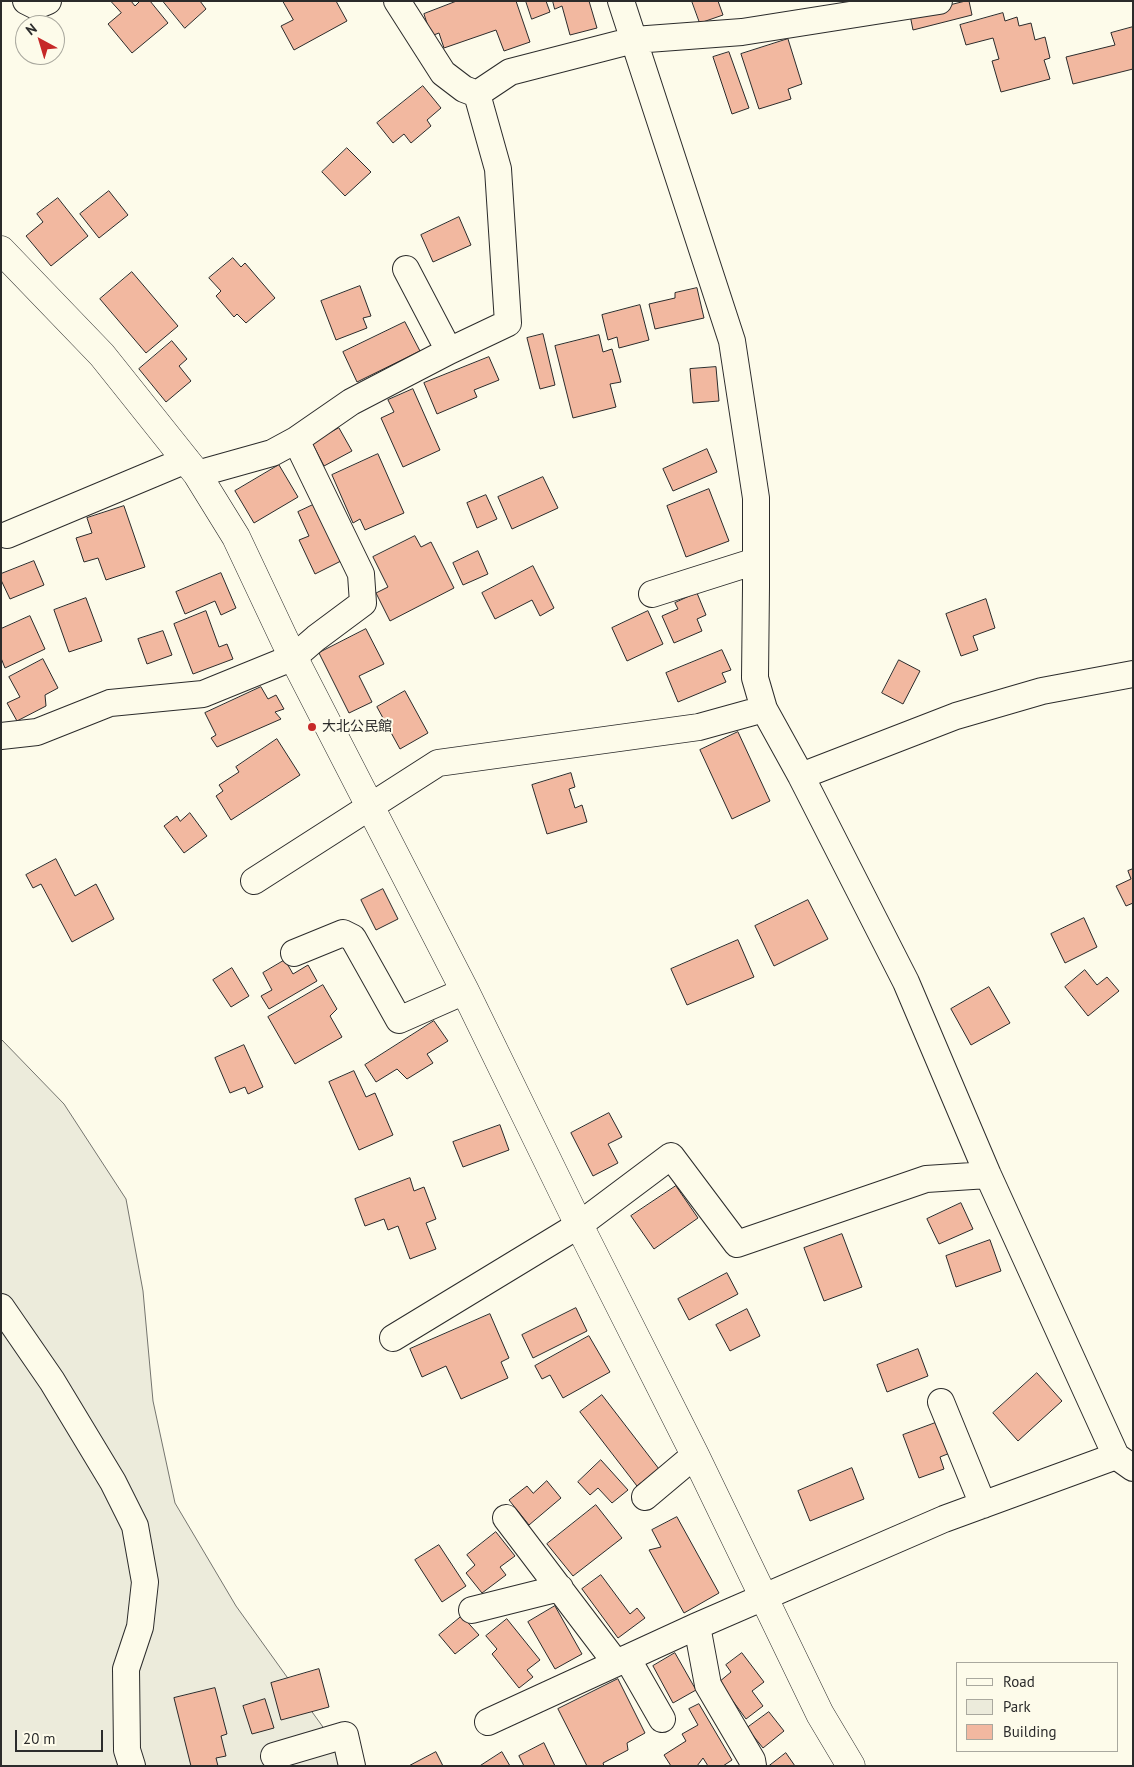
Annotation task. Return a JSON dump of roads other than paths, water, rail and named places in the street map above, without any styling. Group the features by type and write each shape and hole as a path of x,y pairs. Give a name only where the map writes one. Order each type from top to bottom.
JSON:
{"street":[{"path":"26,1 36,6 48,1"},
{"path":"7,535 191,467 272,453 296,440 351,402 448,351 508,323 498,169 477,94 464,88 443,73 397,1"},
{"path":"488,1722 697,1626 944,1519 983,1505 1124,1462 988,1175 906,982 801,776 764,709 755,678 756,498 732,341 621,1"},
{"path":"477,94 510,72 634,40 742,32 939,1"},
{"path":"1,250 102,355 191,467 236,537 294,657 465,991 579,1225 695,1455 820,1714 850,1766"},
{"path":"406,269 448,351"},
{"path":"1,736 37,732 110,703 203,694 294,657 363,603 360,574 296,440"},
{"path":"652,594 756,561"},
{"path":"801,776 956,716 1042,691 1133,674"},
{"path":"254,881 438,763 699,726 764,709"},
{"path":"294,953 343,934 354,938 399,1020 465,991"},
{"path":"393,1338 579,1225 671,1156 737,1244 926,1180 988,1175"},
{"path":"1,1307 52,1381 113,1482 135,1526 145,1582 140,1627 126,1669 127,1750 132,1766"},
{"path":"941,1402 983,1505"},
{"path":"645,1497 695,1455"},
{"path":"506,1518 560,1588 622,1660 662,1719"},
{"path":"472,1610 560,1588"},
{"path":"697,1626 708,1685 752,1760 753,1766"},
{"path":"274,1756 345,1735 352,1766"}],"place":[{"name":"大北公民館","path":"312,727"}]}
